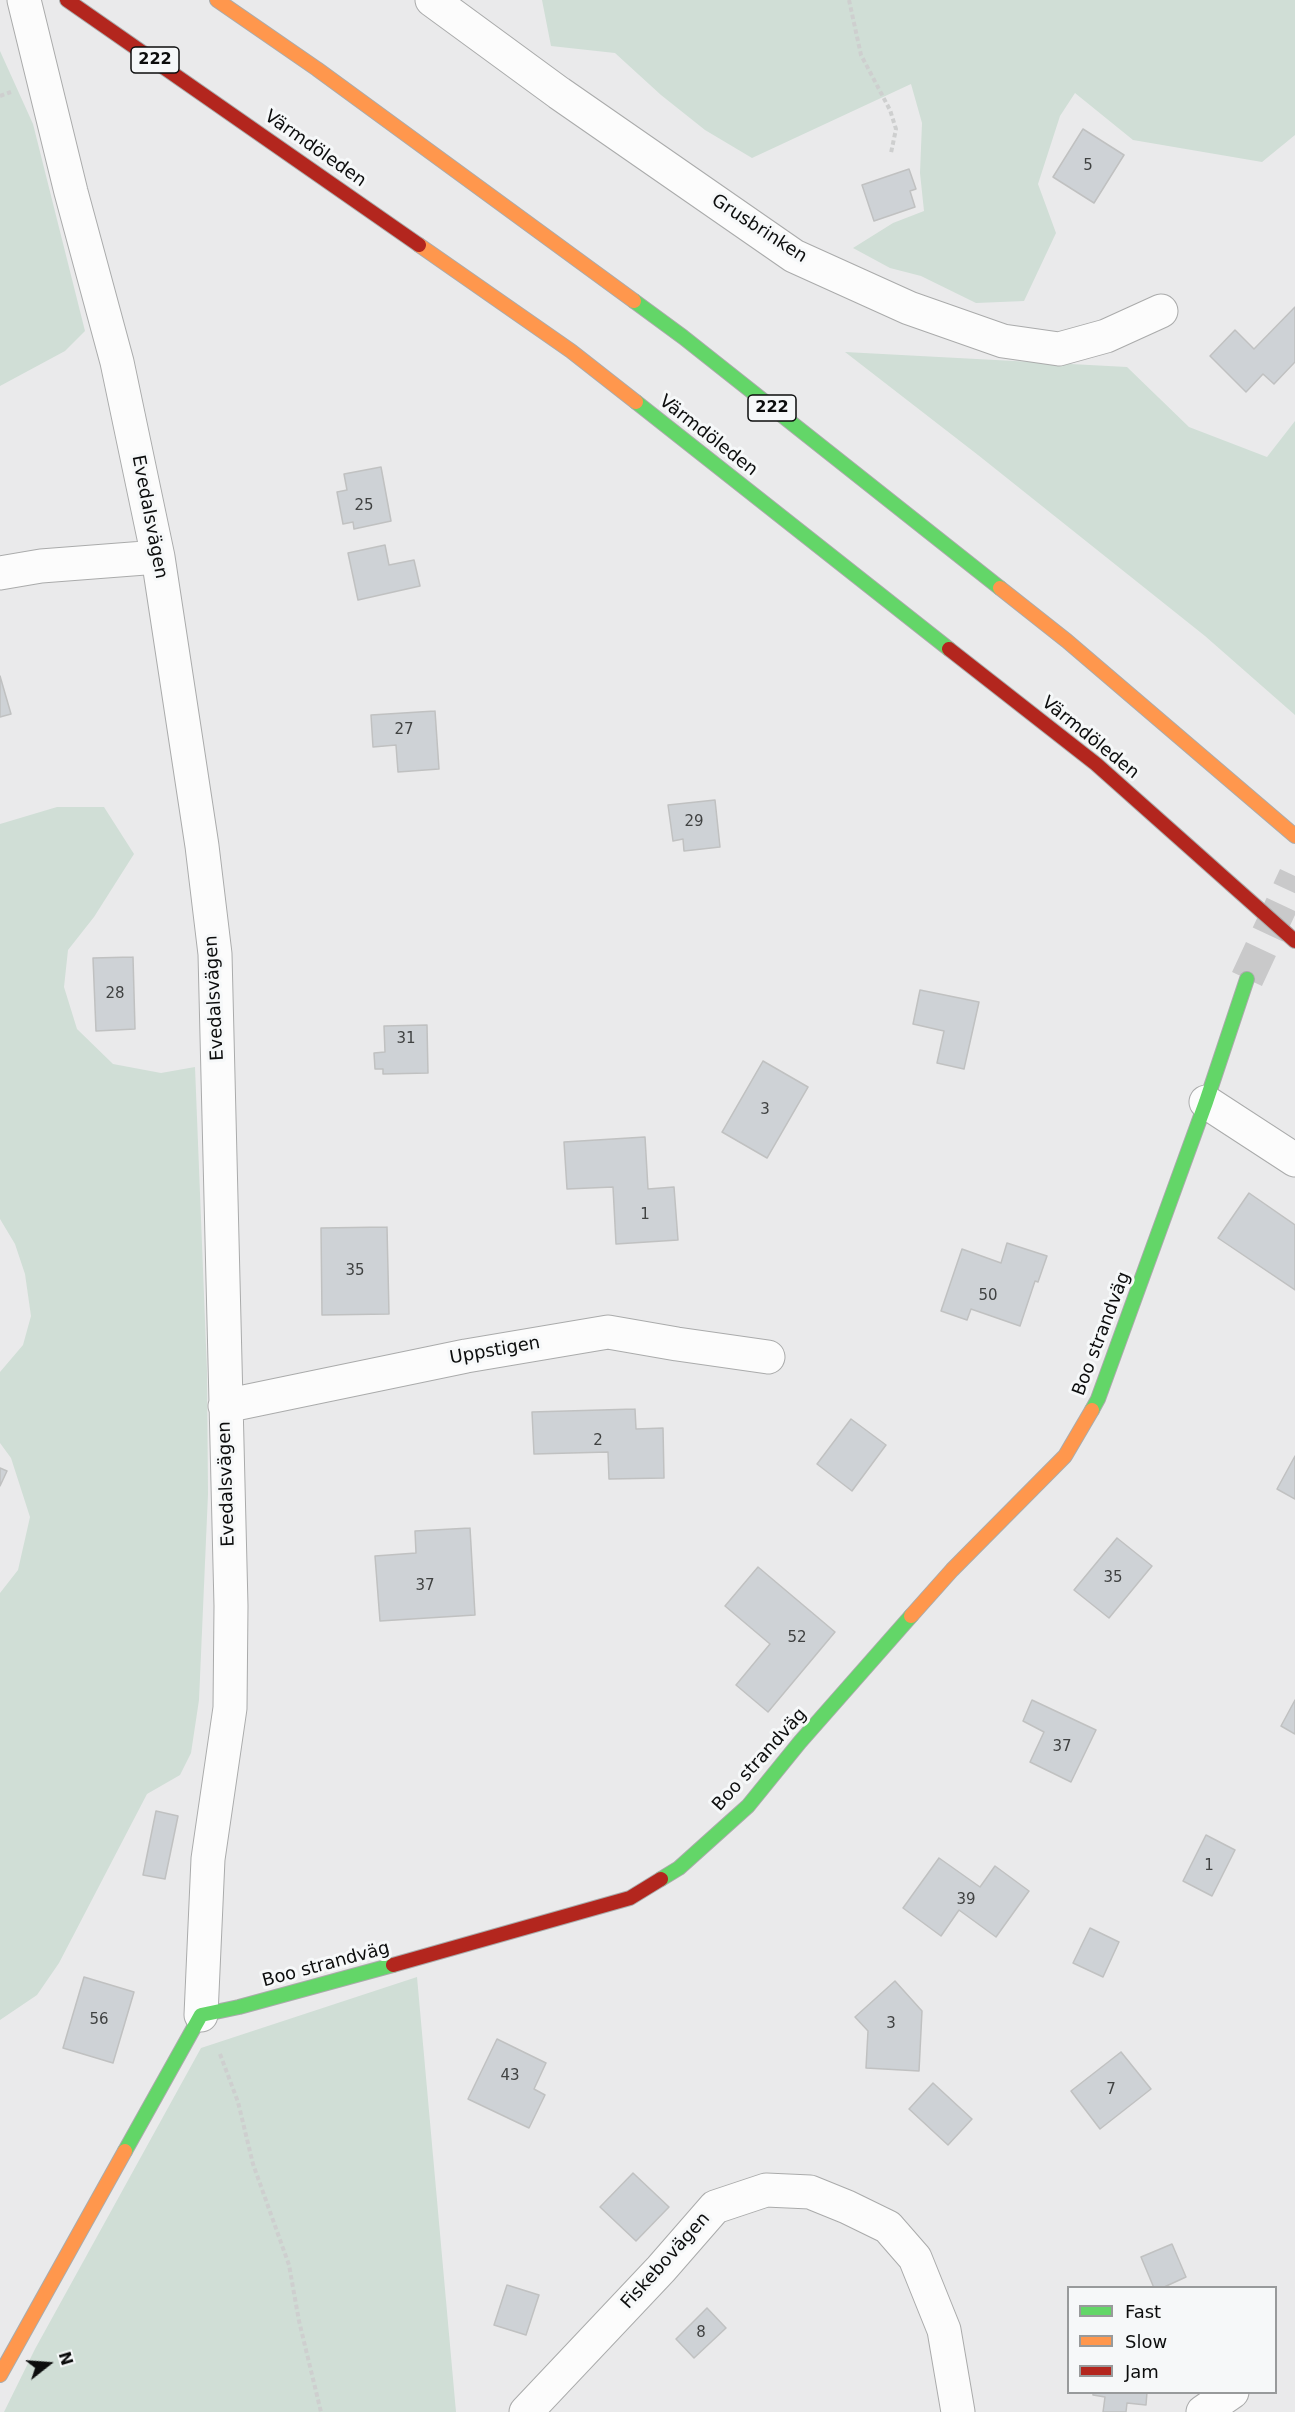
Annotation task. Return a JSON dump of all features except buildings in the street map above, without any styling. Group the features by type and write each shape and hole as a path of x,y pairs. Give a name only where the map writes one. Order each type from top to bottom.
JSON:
{"main road":[{"name":"Värmdöleden","path":"67,0 243,120 580,358 1096,764 1295,941"},
{"name":"222","path":"222,4 317,69 683,337 1067,641 1295,836"},
{"name":"Boo strandväg","path":"201,2015 239,2007 630,1898 679,1868 748,1806 808,1733 952,1570 1065,1456 1098,1399 1206,1102 1247,979"},
{"path":"0,2375 201,2015"}],"street":[{"name":"Evedalsvägen","path":"24,0 71,192 117,362 158,557 202,846 215,954 231,1606 230,1708 208,1859 201,2015"},
{"name":"Grusbrinken","path":"432,0 559,93 794,256 909,308 1003,340 1059,349 1106,336 1161,311"},
{"path":"0,573 41,566 158,557"},
{"path":"1206,1102 1295,1160"},
{"name":"Uppstigen","path":"225,1406 466,1356 608,1332 768,1357"},
{"name":"Fiskebovägen","path":"526,2412 661,2269 715,2207 766,2190 810,2192 847,2207 888,2227 915,2258 944,2330 958,2412"},
{"path":"1203,2412 1229,2394"}],"path":[{"path":"849,0 861,55 890,110 896,129 891,153"},
{"path":"239,2007 219,2052 238,2102 257,2175 289,2265 299,2321 321,2412"}],"shaded area":[{"path":"542,0 1295,0 1295,135 1262,162 1133,140 1075,93 1060,116 1038,184 1056,233 1024,301 976,303 921,276 890,268 853,248 893,223 924,211 920,173 922,123 911,84 752,158 705,130 661,95 615,53 551,46"},
{"path":"0,51 33,124 85,331 65,351 0,386"},
{"path":"845,352 1127,367 1189,427 1267,457 1295,421 1295,715 1205,636"},
{"path":"57,807 104,807 134,854 94,917 68,950 64,987 77,1029 113,1064 161,1073 195,1067 207,1371 208,1494 199,1700 191,1753 180,1775 147,1794 59,1963 37,1995 0,2020 0,1593 18,1570 30,1517 11,1458 0,1443 0,1372 23,1345 31,1316 25,1274 15,1244 0,1219 0,824"},
{"path":"417,1977 456,2412 4,2412 35,2349 201,2048"}],"tunnel":[{"path":"1247,979 1295,876"}],"traffic: fast":[{"path":"634,301 683,337 1000,588"},
{"path":"636,402 949,649"},
{"path":"1092,1410 1098,1399 1206,1102 1247,979"},
{"path":"661,1879 679,1868 748,1806 800,1742 911,1616"},
{"path":"125,2151 201,2015 239,2007 393,1965"}],"traffic: slow":[{"path":"217,0 317,69 634,301"},
{"path":"419,245 571,351 636,402"},
{"path":"1000,588 1067,641 1295,836"},
{"path":"911,1616 952,1570 1065,1456 1092,1410"},
{"path":"0,2375 125,2151"}],"traffic: jam":[{"path":"67,0 419,245"},
{"path":"949,649 1096,764 1295,941"},
{"path":"393,1965 630,1898 661,1879"}]}
